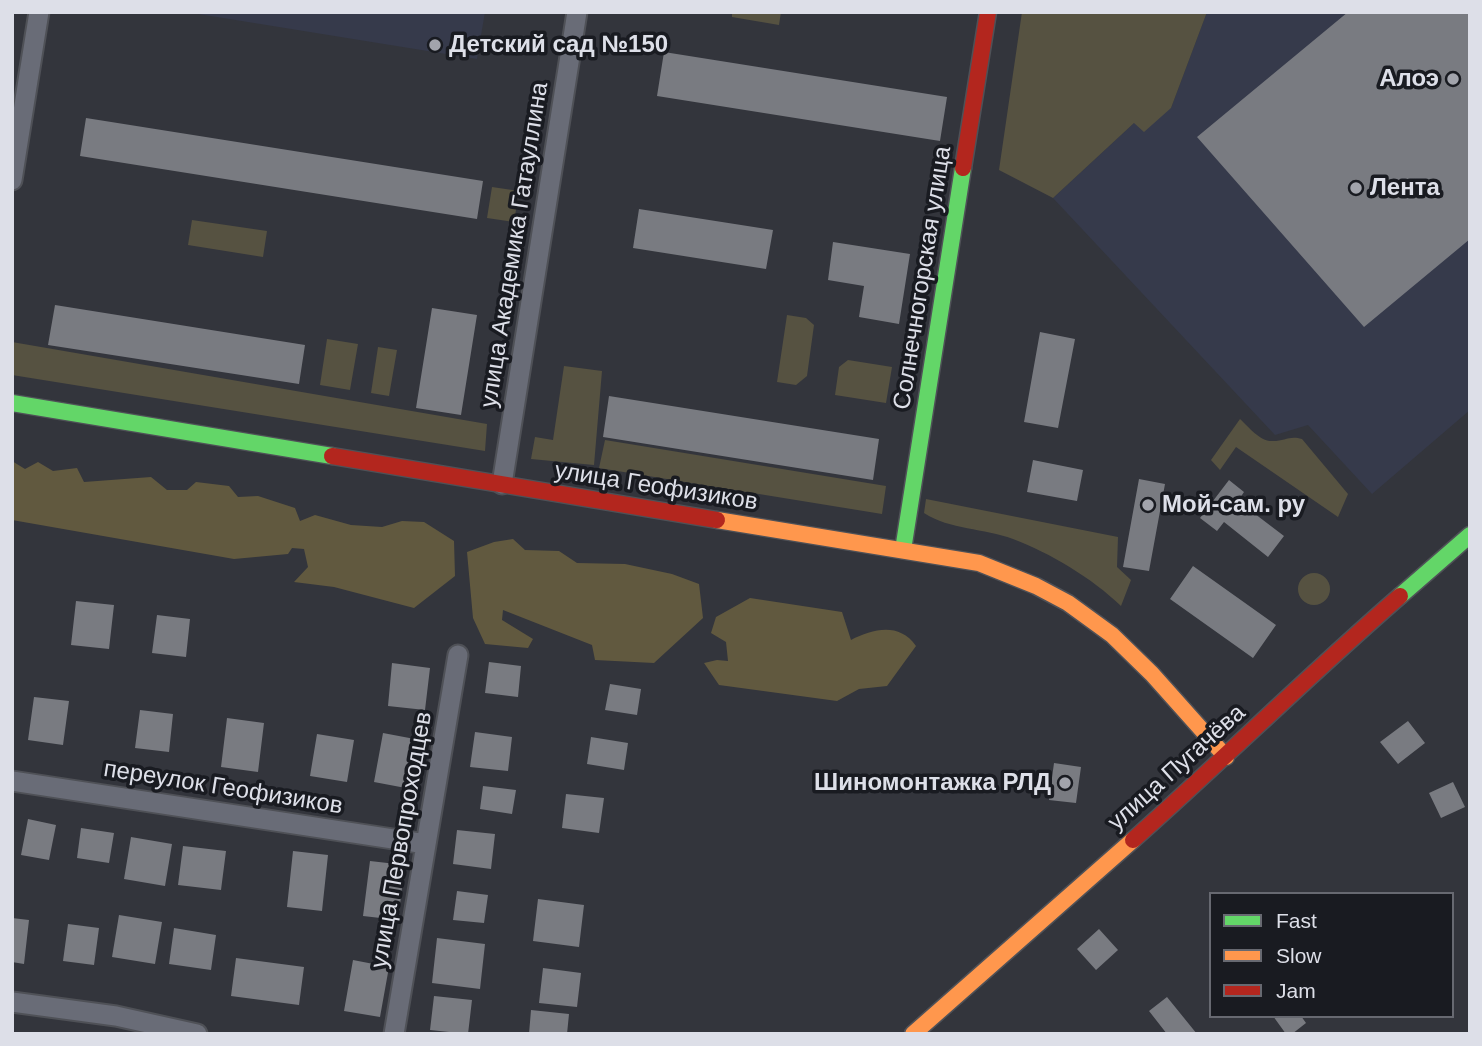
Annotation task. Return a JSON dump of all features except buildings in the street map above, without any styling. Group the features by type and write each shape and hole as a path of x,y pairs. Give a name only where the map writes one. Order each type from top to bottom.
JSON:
{"street":[{"path":"12,180 39,12"},
{"name":"улица Академика Гатауллина","path":"502,484 577,12"},
{"name":"Солнечногорская улица","path":"903,550 988,12"},
{"name":"улица Геофизиков","path":"12,403 979,563 1037,586 1069,604 1131,655 1226,757"},
{"name":"улица Пугачёва","path":"913,1034 1226,757 1328,658 1470,535"},
{"name":"улица Первопроходцев","path":"394,1034 458,655"},
{"name":"переулок Геофизиков","path":"12,781 426,844"},
{"path":"12,1002 116,1016 197,1034"}],"shaded area":[{"name":"Детский сад №150","path":"186,12 485,12 477,59"},
{"path":"732,12 781,12 779,25 732,17"},
{"path":"1022,12 1207,12 1171,108 1144,132 1134,123 1053,198 999,170"},
{"path":"1207,12 1470,12 1470,410 1372,494 1308,425 1275,435 1053,198 1134,123 1171,108"},
{"path":"492,187 519,191 514,222 487,218"},
{"path":"192,220 267,231 263,257 188,245"},
{"path":"787,315 806,318 814,325 807,376 796,385 777,382"},
{"path":"327,339 358,344 350,390 320,385"},
{"path":"12,342 487,424 485,451 12,375"},
{"path":"378,347 397,350 389,396 371,393"},
{"path":"848,360 892,367 886,403 835,395 839,367"},
{"path":"564,366 602,371 594,465 531,459 535,437 553,440"},
{"path":"1240,419 1268,441 1302,439 1348,494 1338,517 1236,447 1220,470 1211,460"},
{"path":"605,440 886,486 882,514 599,468"},
{"path":"12,461 25,469 38,462 53,471 77,468 84,482 151,477 167,490 187,490 196,482 229,486 238,497 258,496 295,508 300,521 315,515 351,525 382,527 402,521 424,522 454,541 455,576 414,608 334,587 294,582 308,567 304,549 292,548 288,554 234,559 12,520"},
{"path":"926,499 1118,537 1117,567 1131,580 1121,606 1084,576 1041,551 1002,535 934,519 924,513"},
{"path":"513,539 525,550 559,551 577,563 625,564 672,574 699,584 703,618 654,663 595,660 592,645 503,610 502,620 533,639 528,648 485,644 473,618 467,552 494,542"},
{"path":"1314,573 1325,578 1330,589 1325,600 1314,605 1303,600 1298,589 1303,578"},
{"path":"750,598 842,612 851,640 885,630 902,633 916,646 887,686 859,689 837,701 719,685 704,663 728,661 726,642 711,633 716,617"}],"traffic: fast":[{"path":"903,550 963,168"},
{"path":"12,403 332,456"},
{"path":"1400,596 1470,535"}],"traffic: slow":[{"path":"717,520 979,563 1036,586 1068,603 1112,635 1152,674 1226,757"},
{"path":"913,1034 1133,840"}],"traffic: jam":[{"path":"963,168 988,12"},
{"path":"332,456 717,520"},
{"path":"1133,840 1400,596"}],"place":[{"name":"Детский сад №150","path":"435,45"},
{"name":"Алоэ","path":"1453,79"},
{"name":"Лента","path":"1356,188"},
{"name":"Мой-сам. ру","path":"1148,505"},
{"name":"Шиномонтажка РЛД","path":"1065,783"}]}
